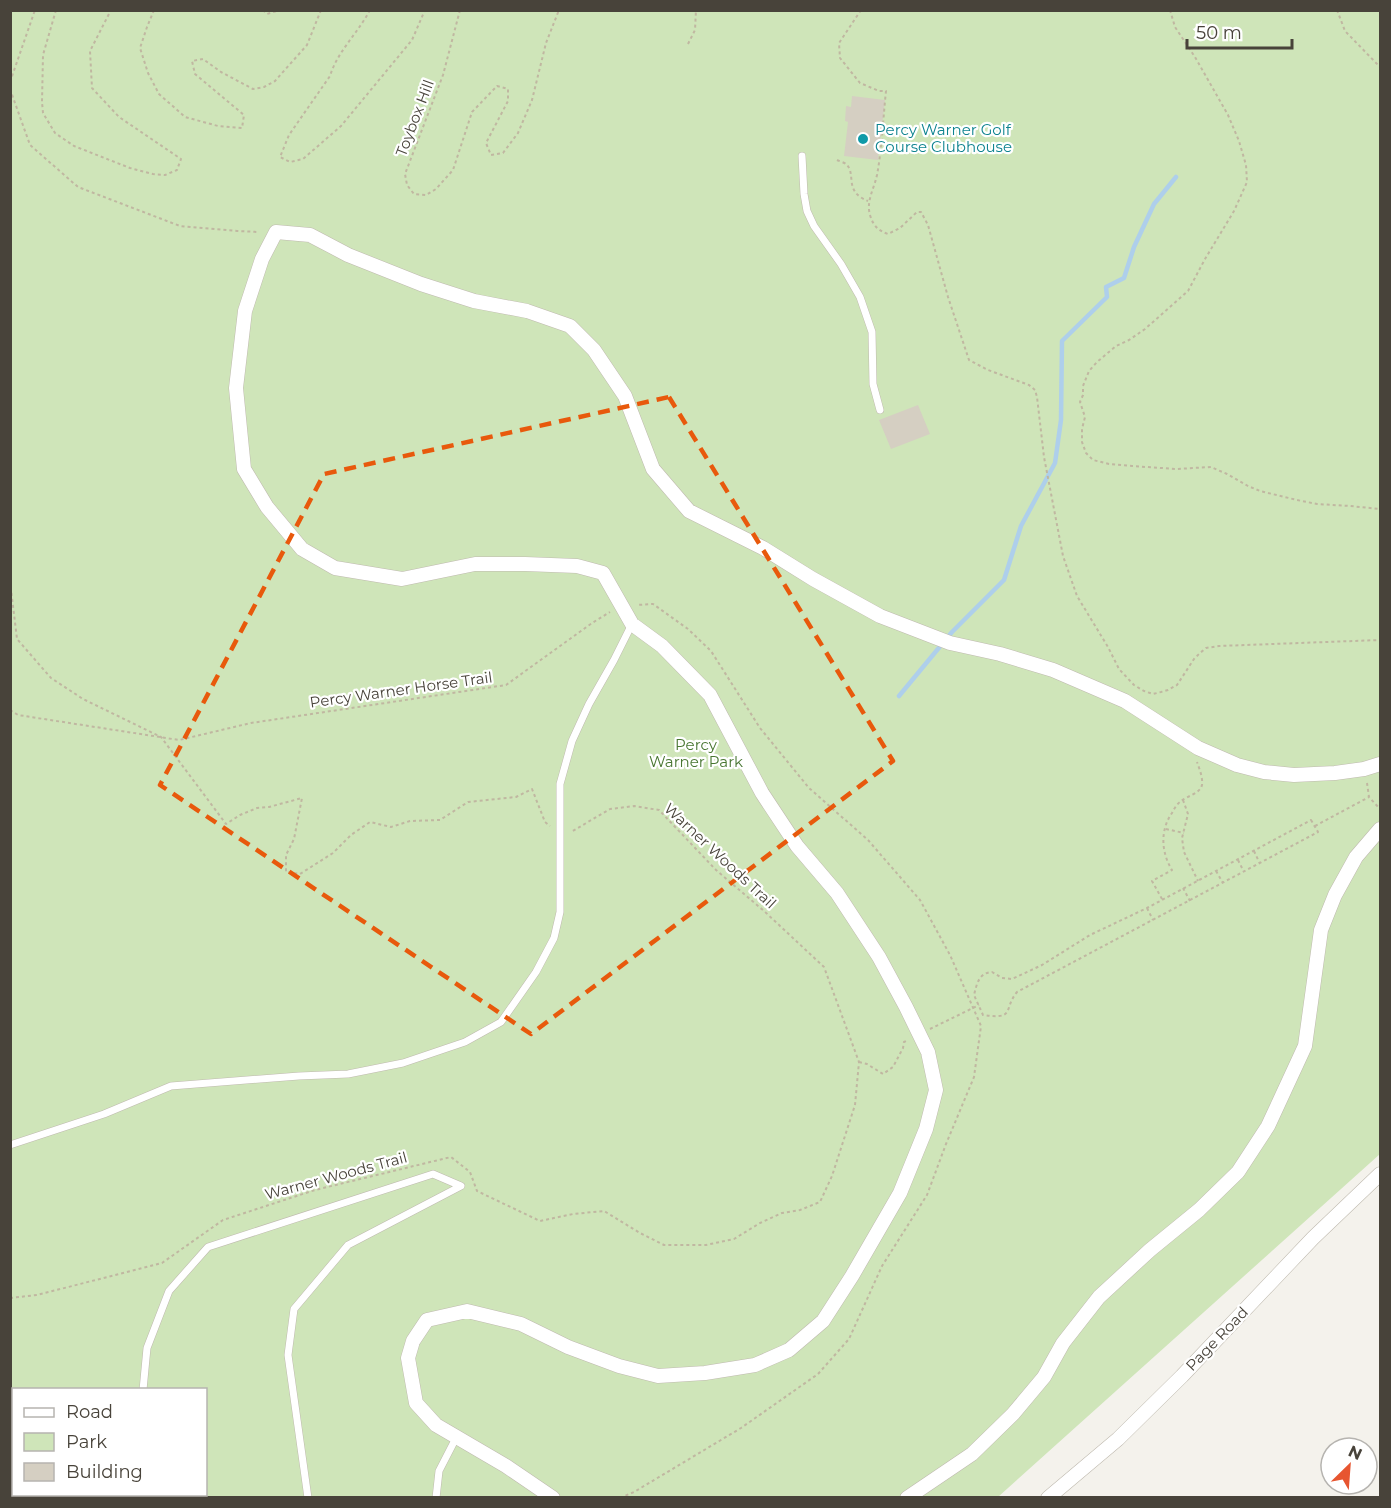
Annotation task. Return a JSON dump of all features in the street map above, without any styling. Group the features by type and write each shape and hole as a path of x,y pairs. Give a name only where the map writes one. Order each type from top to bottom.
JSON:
{"street":[{"path":"553,1497 436,1425 416,1403 408,1358 412,1341 427,1320 467,1311 521,1324 579,1351 619,1366 658,1376 705,1373 755,1365 789,1350 823,1321 900,1193 926,1128 936,1090 928,1052 879,957 837,893 797,846 762,793 710,695 662,646 632,624 603,573 577,566 475,564 402,579 335,568 302,549 267,507 244,469 236,388 245,311 262,259 276,232 310,235 348,255 421,284 474,301 527,311 570,326 594,350 625,396 653,469 688,512 763,548 880,616 950,643 1000,654 1053,670 1125,701 1198,748 1237,765 1264,772 1318,775 1364,769 1380,764"},
{"path":"907,1497 972,1454 1013,1414 1044,1377 1063,1343 1099,1297 1150,1250 1199,1210 1238,1172 1268,1126 1305,1046 1321,930 1335,895 1356,857 1380,829"},
{"name":"Page Road","path":"1048,1497 1118,1439 1182,1376 1313,1238 1380,1174"}],"lane":[{"path":"802,156 807,211 814,226 860,297 872,332 873,384 880,410"},
{"path":"10,1145 104,1114 171,1086 348,1074 403,1063 465,1042 501,1022 536,972 554,938 560,912 560,784 572,741 632,624"},
{"path":"142,1388 147,1348 169,1291 208,1247 433,1174 460,1186 348,1245 294,1309 288,1355 308,1497"},
{"path":"436,1497 439,1472 456,1438"}],"path":[{"path":"10,82 35,10"},
{"path":"56,10 43,55 42,102 43,113 55,133 74,146 130,168 165,175 177,170 181,159 119,117 92,88 90,51 111,10"},
{"path":"154,10 140,48 148,73 159,94 185,117 218,126 242,128 244,115 195,74 192,61 203,59 253,89 264,87 275,81 307,45 321,10"},
{"path":"263,10 267,14 280,10"},
{"path":"370,10 362,25 333,64 330,76 289,135 280,157 290,162 303,159 341,126 412,40 425,10"},
{"name":"Toybox Hill","path":"460,10 443,75 405,174 407,185 414,194 426,195 436,189 453,170 472,112 497,86 508,89 508,101 486,143 490,155 503,153 518,133 532,100 546,43 559,10"},
{"path":"688,44 695,30 696,10"},
{"path":"861,10 839,42 840,58 860,83 879,91 886,91 877,174 874,189 868,201 870,216 874,225 880,231 888,234 900,228 917,212 921,212 969,360 988,370 1029,385 1035,390 1062,556 1077,596 1119,669 1134,685 1153,694 1177,685 1194,659 1206,648 1380,640"},
{"path":"1170,10 1175,27 1228,115 1246,165 1247,182 1234,211 1188,291 1145,329 1130,340 1116,346 1089,371 1080,402 1085,417 1082,442 1086,453 1093,460 1120,465 1176,469 1210,467 1248,486 1279,496 1317,504 1380,509"},
{"path":"1337,10 1345,31 1380,67"},
{"path":"10,89 30,146 78,187 180,226 276,232"},
{"path":"837,160 846,164 850,170 851,185 856,193 868,201"},
{"path":"10,581 17,639 51,678 83,699 161,737 226,825 240,815 257,808 302,798 294,839 286,855 286,872 300,874 333,852 351,835 370,822 391,827 410,822 441,820 468,802 516,797 532,789 545,822 560,833"},
{"name":"Percy Warner Horse Trail","path":"10,710 18,715 179,740 251,723 506,685 592,623 622,605 653,604 688,629 711,651 760,728 809,788 868,840 920,900 950,955 981,1026 974,1077 927,1195 882,1266 849,1339 818,1374 741,1428 634,1492 620,1497"},
{"path":"1162,899 1152,881 1172,870 1163,846 1166,821 1179,802 1199,789 1202,784 1200,771 1189,742"},
{"path":"1364,769 1369,797 1380,809"},
{"path":"1315,826 1369,797"},
{"path":"1183,800 1188,814 1182,838 1184,852 1198,881"},
{"name":"Warner Woods Trail","path":"10,1298 37,1295 162,1263 223,1220 315,1190 451,1157 470,1172 477,1191 540,1221 573,1214 604,1211 664,1245 706,1245 734,1239 782,1213 800,1210 819,1202 832,1176 855,1105 859,1062 824,967 716,870 659,810 634,806 610,809 569,833 560,833"},
{"path":"1311,820 1318,832 1017,992 1008,1012 1004,1015 984,1015 974,995 978,980 982,975 992,972 1002,978 1012,979 1042,965 1090,935 1147,908 1254,851 1311,820"},
{"path":"1164,828 1184,832"},
{"path":"1254,851 1260,864"},
{"path":"1238,860 1244,872"},
{"path":"1216,871 1223,883"},
{"path":"1183,888 1190,901"},
{"path":"1147,908 1153,920"},
{"path":"859,1062 884,1074 893,1067 904,1042 979,1005"}],"highlighted area":[{"path":"669,397 893,761 531,1034 160,785 324,474"}],"green space":[{"name":"Percy Warner Park","path":"10,11 1380,11 1380,1154 998,1497 11,1497"}],"building":[{"name":"Percy Warner Golf Course Clubhouse","path":"852,96 885,100 878,160 844,156 848,122 845,121 846,106 851,107"},
{"path":"918,405 930,434 891,449 879,420"}],"waterway":[{"path":"899,696 952,632 1004,580 1021,526 1055,463 1061,420 1062,341 1107,297 1106,287 1124,278 1134,247 1154,204 1176,177"}],"place":[{"name":"Percy Warner Golf Course Clubhouse","path":"863,139"}]}
